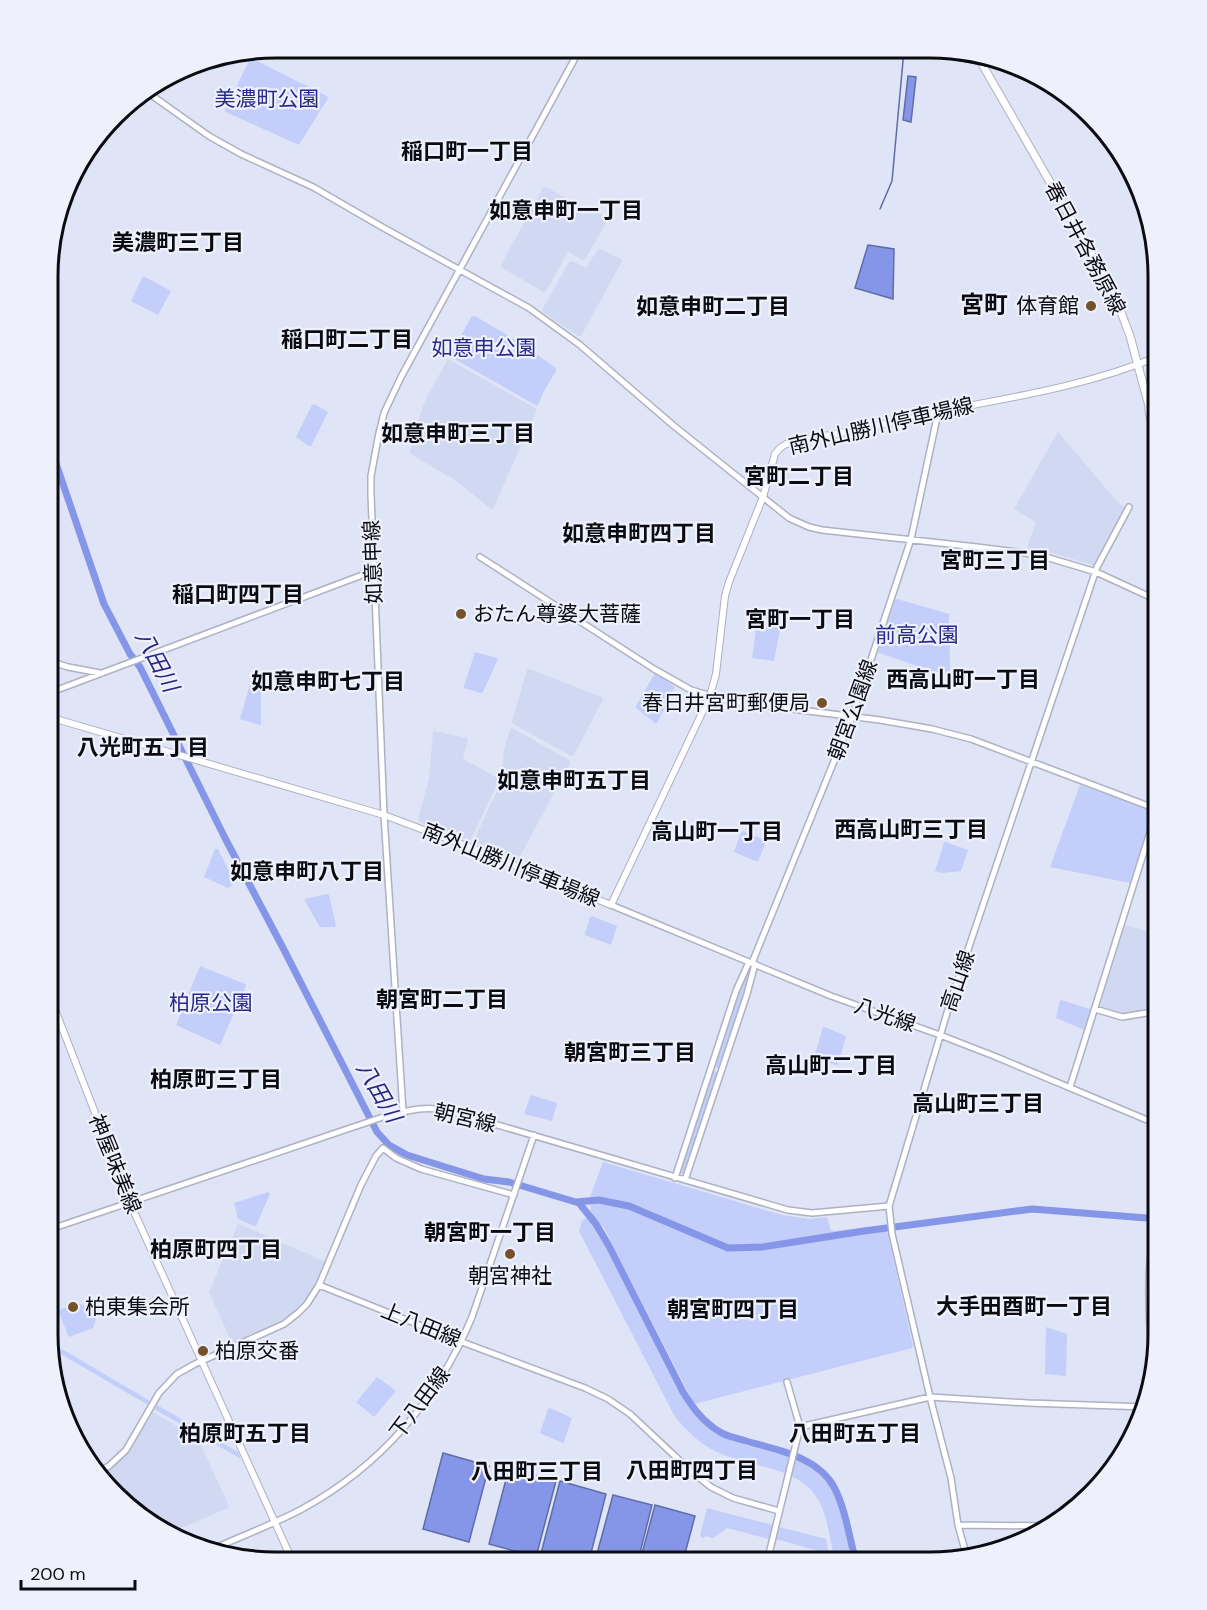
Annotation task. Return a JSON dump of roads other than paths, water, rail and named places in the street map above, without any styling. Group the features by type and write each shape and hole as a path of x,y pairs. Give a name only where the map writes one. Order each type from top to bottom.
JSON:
{"main road":[{"name":"春日井各務原線","path":"983,65 1118,304 1138,364 1148,406"},
{"name":"南外山勝川停車場線","path":"58,720 384,815 611,905 710,696 716,674 725,596 763,497 778,450 784,445 1057,388 1148,360"},
{"name":"神屋味美線","path":"58,1017 130,1203 201,1361 277,1521 289,1552"}],"street":[{"name":"如意申線","path":"403,1112 384,815 371,476 384,413 401,377 574,60"},
{"path":"153,96 209,136 241,154 320,191 529,308 555,326 789,518 822,530 1023,552 1063,561 1096,572 1148,596"},
{"name":"朝宮公園線","path":"675,1178 736,991 752,963 852,717 911,539 938,413"},
{"name":"高山線","path":"965,1549 958,1525 951,1478 891,1227 890,1206 940,1035 1096,572 1129,507"},
{"path":"480,556 679,684 710,696 729,701 932,729 970,739 1148,806"},
{"path":"58,690 373,571"},
{"path":"58,664 102,673"},
{"path":"1070,1087 1148,842"},
{"name":"八光線","path":"611,905 831,996 940,1035 1148,1120"},
{"name":"朝宮公園線","path":"685,1180 747,994 752,963"},
{"path":"1095,1009 1122,1017 1148,1013"},
{"name":"朝宮線","path":"58,1227 381,1118 418,1108 438,1108 788,1210 812,1213 890,1206"},
{"name":"下八田線","path":"223,1545 277,1521 348,1480 387,1448 432,1393 462,1342 472,1317 534,1136"},
{"path":"105,1468 126,1449 165,1385 182,1371 284,1324 308,1304 319,1285 361,1185 376,1156 383,1148 396,1158 421,1169 514,1193"},
{"name":"上八田線","path":"319,1285 608,1399 630,1414 711,1487 733,1498 779,1511"},
{"path":"769,1552 800,1427 788,1382"},
{"path":"800,1427 930,1397 1136,1407"},
{"path":"958,1525 1032,1526"}],"water":[{"path":"908,76 916,77 911,122 903,120"},
{"path":"868,245 894,249 893,299 855,288"},
{"path":"443,1453 489,1466 469,1542 423,1529"},
{"path":"509,1468 556,1481 537,1552 518,1552 489,1544"},
{"path":"560,1481 606,1494 591,1552 541,1552"},
{"path":"613,1495 652,1505 640,1552 597,1552"},
{"path":"655,1505 695,1516 685,1552 642,1552"}],"waterway":[{"path":"880,209 892,181 903,58"},
{"name":"八田川","path":"58,469 104,604 130,654 140,667 226,840 377,1132 389,1145 407,1155 484,1179 509,1182 579,1203 596,1224 609,1246 683,1392 695,1409 708,1424 723,1434 783,1451 807,1461 827,1476 842,1505 854,1552"},
{"path":"576,1202 599,1200 629,1206 728,1248 762,1247 1032,1209 1148,1218"}],"place":[{"name":"体育館","path":"1091,306"},
{"name":"おたん尊婆大菩薩","path":"461,614"},
{"name":"春日井宮町郵便局","path":"822,703"},
{"name":"朝宮神社","path":"510,1254"},
{"name":"柏東集会所","path":"73,1307"},
{"name":"柏原交番","path":"203,1351"}],"district":[{"name":"稲口町一丁目","path":"467,151"},
{"name":"如意申町一丁目","path":"566,210"},
{"name":"美濃町三丁目","path":"178,242"},
{"name":"宮町","path":"984,304"},
{"name":"如意申町二丁目","path":"713,306"},
{"name":"稲口町二丁目","path":"347,339"},
{"name":"如意申町三丁目","path":"458,433"},
{"name":"宮町二丁目","path":"799,476"},
{"name":"如意申町四丁目","path":"639,533"},
{"name":"宮町三丁目","path":"995,560"},
{"name":"稲口町四丁目","path":"238,594"},
{"name":"宮町一丁目","path":"800,619"},
{"name":"西高山町一丁目","path":"963,679"},
{"name":"如意申町七丁目","path":"328,681"},
{"name":"八光町五丁目","path":"143,747"},
{"name":"如意申町五丁目","path":"574,780"},
{"name":"西高山町三丁目","path":"911,829"},
{"name":"高山町一丁目","path":"717,831"},
{"name":"如意申町八丁目","path":"307,871"},
{"name":"朝宮町二丁目","path":"442,999"},
{"name":"朝宮町三丁目","path":"630,1052"},
{"name":"高山町二丁目","path":"831,1065"},
{"name":"柏原町三丁目","path":"216,1079"},
{"name":"高山町三丁目","path":"978,1103"},
{"name":"朝宮町一丁目","path":"490,1232"},
{"name":"柏原町四丁目","path":"216,1249"},
{"name":"大手田酉町一丁目","path":"1024,1306"},
{"name":"朝宮町四丁目","path":"733,1309"},
{"name":"柏原町五丁目","path":"245,1433"},
{"name":"八田町五丁目","path":"855,1433"},
{"name":"八田町四丁目","path":"692,1470"},
{"name":"八田町三丁目","path":"537,1471"}],"park label":[{"name":"美濃町公園","path":"267,99"},
{"name":"如意申公園","path":"484,348"},
{"name":"前高公園","path":"917,635"},
{"name":"柏原公園","path":"211,1003"}]}
